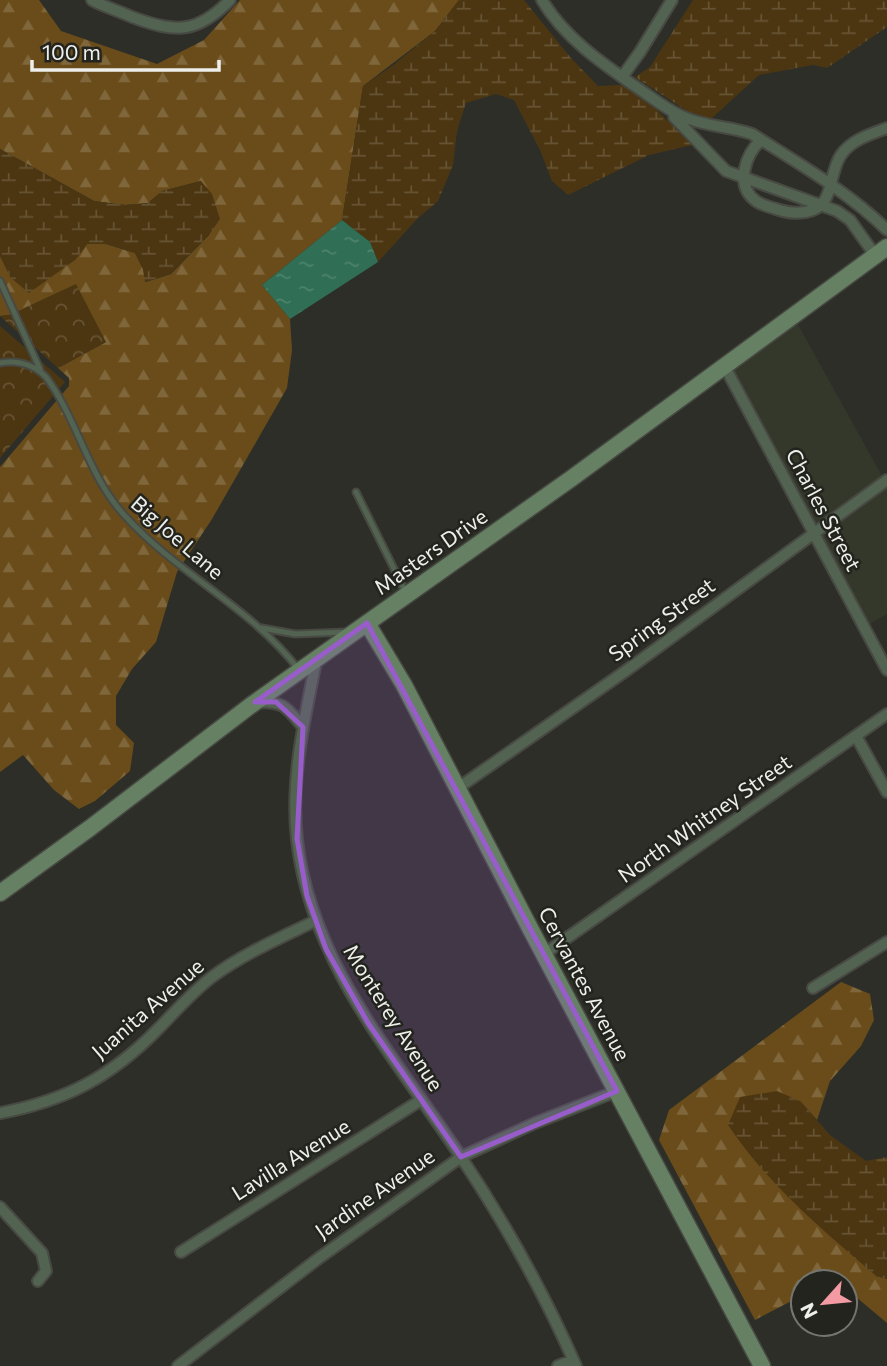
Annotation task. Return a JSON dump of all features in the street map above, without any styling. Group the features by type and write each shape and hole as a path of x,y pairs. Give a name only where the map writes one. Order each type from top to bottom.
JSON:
{"street":[{"path":"92,0 158,26 180,29 197,26 217,14 230,0"},
{"path":"542,0 568,32 592,54 662,105 683,117 709,125 738,129 761,139 830,184 887,230"},
{"path":"622,77 671,0"},
{"path":"662,105 726,171 823,204 850,220 883,252"},
{"path":"761,139 751,150 744,165 748,193 756,201 795,214 813,210 823,204 842,152 861,138 887,128"},
{"name":"Masters Drive","path":"0,893 299,670 407,596 883,252"},
{"name":"Charles Street","path":"725,367 887,670"},
{"name":"Spring Street","path":"458,788 627,670 887,480"},
{"name":"Cervantes Avenue","path":"360,627 404,685 762,1366"},
{"name":"Monterey Avenue","path":"317,657 303,727 295,804 302,874 315,921 332,959 368,1023 461,1157 539,1289 575,1363"},
{"path":"255,702 276,702 288,709 303,727"},
{"name":"North Whitney Street","path":"544,954 887,714"},
{"path":"856,736 887,792"},
{"name":"Juanita Avenue","path":"0,1113 56,1100 101,1076 141,1045 193,992 213,976 254,951 315,921"},
{"path":"813,988 887,942"},
{"name":"Jardine Avenue","path":"178,1366 319,1258 461,1157 535,1123 617,1091"},
{"name":"Lavilla Avenue","path":"181,1252 421,1100"},
{"path":"0,1207 42,1254 46,1271 38,1281"},
{"path":"558,1366 575,1363"}],"lane":[{"name":"Big Joe Lane","path":"0,281 41,372 50,383 97,478 125,517 261,628 287,653 299,670"},
{"path":"0,362 22,362 41,372"},
{"path":"356,492 407,596"},
{"path":"261,628 295,634 360,627"}],"highlighted area":[{"path":"367,623 617,1091 461,1157 368,1023 326,949 307,896 297,839 303,727 276,702 255,702"}],"shaded area":[{"path":"796,321 882,476 816,524 734,369"},
{"path":"887,488 887,614 870,624 822,535"}],"green space":[{"path":"0,0 39,0 61,31 157,64 204,40 240,0 459,0 435,31 363,86 342,220 262,285 290,319 292,350 287,388 212,519 177,572 156,642 132,669 116,696 116,725 134,743 130,771 95,801 79,809 54,790 23,755 0,772 0,467 69,386 69,378 58,368 106,342 9,315 0,316 0,256 11,278 75,260 87,244 106,244 135,253 146,282 171,274 209,235 201,181 162,191 148,203 125,205 94,201 0,149"},
{"path":"459,0 524,0 570,57 598,86 622,85 657,110 692,145 649,155 568,195 552,181 540,150 514,100 496,94 466,103 457,131 453,165 438,201 417,219 378,262 370,242 342,220 363,86 435,31"},
{"path":"693,0 887,0 887,27 827,68 813,65 759,75 711,119 687,111 635,77 650,67"},
{"path":"0,149 94,201 125,205 148,203 162,191 201,181 212,194 220,219 209,235 170,274 145,282 143,269 135,253 106,244 87,244 75,260 29,293 11,278 0,256"},
{"path":"76,284 106,342 58,368 0,316 9,315"},
{"path":"0,326 65,382 0,458"},
{"path":"841,982 870,994 874,1020 861,1046 830,1081 817,1120 800,1101 876,1276 887,1279 887,1323 859,1300 859,1268 789,1268 789,1302 755,1320 659,1140 669,1110"},
{"path":"777,1091 800,1101 830,1135 866,1161 887,1157 887,1279 876,1276 778,1187 743,1147 728,1125 740,1097"}],"water":[{"path":"342,220 370,242 378,262 290,319 262,285"}]}
